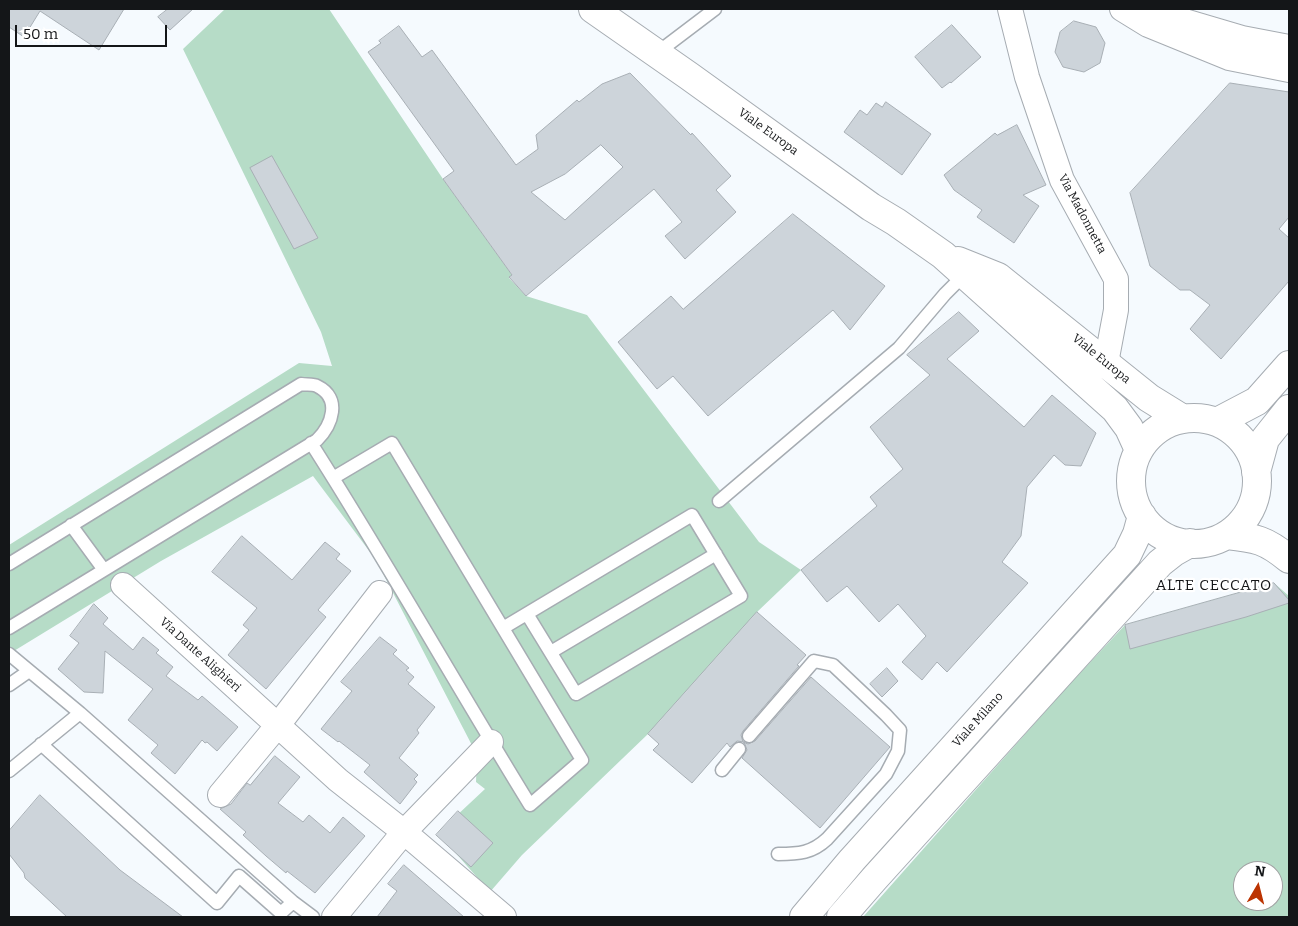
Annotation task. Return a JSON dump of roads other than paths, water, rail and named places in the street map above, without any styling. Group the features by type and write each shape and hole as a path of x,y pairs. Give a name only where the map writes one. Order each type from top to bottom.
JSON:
{"main road":[{"name":"Viale Europa","path":"594,9 863,201 943,255 1115,409 1129,428 1139,450"},
{"name":"Viale Europa","path":"943,255 998,277 1149,398 1183,419"},
{"path":"1217,422 1257,401 1289,365"},
{"path":"842,917 874,879 1160,563 1174,552 1190,544 1209,542 1227,535 1244,519 1256,484 1266,439 1289,409"},
{"path":"1190,544 1168,538 1158,532 1142,516 1134,500 1131,483 1133,466 1139,450 1147,438 1158,429 1183,419 1206,419 1227,427 1250,451 1256,484 1274,531 1289,546"},
{"name":"Viale Milano","path":"804,917 852,860 1127,555 1137,534 1142,516"},
{"path":"1227,535 1250,537 1272,545 1289,559"}],"street":[{"name":"Via Madonnetta","path":"1010,9 1027,77 1062,180 1116,279 1116,310 1106,363"},
{"path":"1122,9 1148,25 1229,58 1289,70"},
{"path":"1148,9 1242,38 1289,48"},
{"name":"Via Dante Alighieri","path":"123,585 338,780 404,832 504,917"},
{"path":"220,795 278,725 380,593"},
{"path":"334,917 404,832 491,742"}],"lane":[{"path":"657,53 715,9"},
{"path":"719,501 899,348 945,294 964,275"},
{"path":"9,564 301,384 316,385 329,396 333,413 325,432 311,443 9,628"},
{"path":"311,443 398,583 530,805 582,760 392,443 333,478"},
{"path":"503,628 692,515 741,596 576,694 527,614"},
{"path":"71,525 104,570"},
{"path":"551,652 716,554"},
{"path":"9,654 80,713 312,917"},
{"path":"749,736 814,661 833,665 900,730 898,751 886,774 823,843 818,847 799,854 778,854"},
{"path":"9,685 29,671"},
{"path":"9,771 80,713"},
{"path":"41,744 217,904 239,876 281,913 293,902"},
{"path":"722,770 739,749"}],"district":[{"name":"ALTE CECCATO","path":"1214,586"}]}
